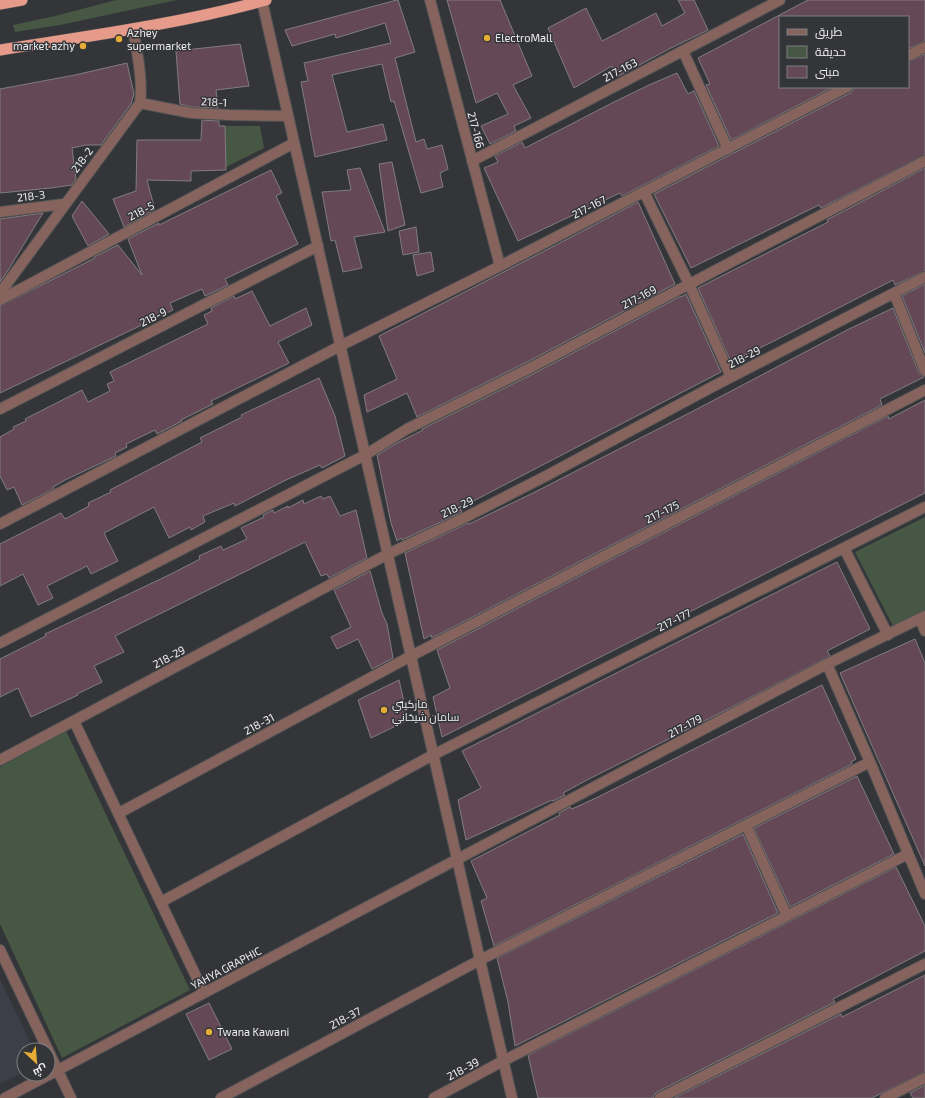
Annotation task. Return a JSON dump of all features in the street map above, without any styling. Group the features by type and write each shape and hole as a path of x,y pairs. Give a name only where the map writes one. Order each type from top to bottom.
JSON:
{"highway":[{"path":"0,4 22,0"},
{"path":"0,50 132,29 264,1"}],"street":[{"name":"217-166","path":"430,0 500,266"},
{"name":"217-163","path":"472,161 780,0"},
{"path":"264,1 294,143 512,1098"},
{"path":"132,29 141,92 140,103"},
{"path":"909,55 925,47"},
{"path":"683,51 728,149"},
{"name":"217-167","path":"0,524 340,346 500,266 845,88"},
{"name":"218-1","path":"140,103 191,113 288,116"},
{"name":"218-2","path":"0,293 64,204 140,103"},
{"name":"218-5","path":"0,300 294,143"},
{"name":"217-169","path":"0,643 365,455 408,429 530,368 925,162"},
{"path":"644,192 689,284 731,377"},
{"name":"218-3","path":"0,212 64,204"},
{"name":"218-9","path":"0,409 318,246"},
{"name":"218-29","path":"0,760 388,554 464,518 546,476 731,377 925,278"},
{"path":"894,293 925,371"},
{"name":"217-175","path":"411,656 925,390"},
{"name":"217-177","path":"161,902 433,754 925,507"},
{"path":"844,548 888,635"},
{"path":"922,617 925,631"},
{"name":"217-179","path":"457,859 827,664 922,617"},
{"name":"218-31","path":"119,813 411,656"},
{"path":"827,664 925,894"},
{"path":"74,721 204,993"},
{"name":"218-37","path":"221,1098 480,960 870,762"},
{"path":"746,824 787,916"},
{"name":"218-39","path":"434,1098 908,854"},
{"name":"YAHYA GRAPHIC","path":"5,1098 457,859"},
{"path":"0,950 71,1098"},
{"path":"660,1098 925,964"},
{"path":"885,1098 899,1094 925,1078"}],"shaded area":[{"path":"0,979 30,1042 16,1042 16,1076 0,1084"}],"green space":[{"path":"116,0 177,0 60,25 15,32 13,25 55,16"},
{"path":"225,126 260,126 264,148 226,167"},
{"path":"925,517 925,610 893,626 855,552"},
{"path":"66,731 190,990 62,1058 56,1042 55,1042 0,924 0,767"}],"building":[{"path":"398,0 415,52 395,58 416,142 424,139 427,149 442,145 448,169 440,173 443,187 421,193 394,101 391,102 382,64 332,75 347,132 383,124 387,140 315,157 301,82 308,81 304,63 391,43 385,23 336,38 335,34 292,46 285,30"},
{"name":"ElectroMall","path":"447,0 500,0 532,76 513,85 531,118 514,126 516,131 490,144 481,126 508,114 497,93 476,103"},
{"path":"678,0 694,0 708,30 617,77 612,66 574,88 548,28 586,8 602,41 656,13 662,26 685,13"},
{"path":"808,0 925,0 925,41 909,49 909,16 779,16 779,88 831,88 731,140 706,85 710,84 698,58"},
{"path":"240,44 249,86 216,90 218,108 192,107 180,104 176,51"},
{"path":"925,54 925,155 821,208 819,205 691,268 654,194 850,93 853,88 909,88 909,62"},
{"path":"127,63 134,94 131,104 101,145 86,145 72,148 76,179 72,185 0,193 0,89 75,75"},
{"path":"677,73 688,94 694,91 719,146 622,196 620,193 518,241 484,168 498,162 495,156 522,142 525,148 612,103"},
{"path":"202,120 219,121 219,126 225,126 226,170 191,171 191,181 147,180 155,210 124,227 113,199 136,191 137,140 201,140"},
{"path":"392,162 405,225 388,231 379,164"},
{"path":"360,168 385,232 354,237 362,268 343,272 335,240 331,241 322,192 351,190 347,170"},
{"path":"925,168 925,271 895,285 893,280 731,362 698,288 828,222 827,220"},
{"path":"271,170 282,193 276,196 298,244 225,279 228,285 205,296 202,289 170,303 173,310 0,393 0,306 118,245 142,275 128,239"},
{"path":"82,201 109,234 88,246 72,216"},
{"path":"638,202 675,284 527,362 417,417 407,393 367,412 364,395 397,379 379,336"},
{"path":"43,213 7,272 0,282 0,219"},
{"path":"416,227 419,252 403,255 399,231"},
{"path":"431,252 434,271 417,276 413,255"},
{"path":"925,284 925,353 902,296"},
{"path":"252,291 270,326 306,308 312,325 278,342 289,363 211,401 213,404 157,434 155,430 126,444 127,447 115,453 116,456 65,480 53,487 54,489 22,505 14,487 7,490 0,476 0,437 14,429 13,427 26,421 25,419 82,390 88,402 110,391 107,384 114,381 110,372 208,324 204,315 212,311 211,308 234,296 235,299"},
{"path":"686,294 721,372 460,508 462,512 397,541 391,523 377,455 423,430 422,429 533,374"},
{"path":"893,308 919,373 924,377 880,399 882,405 432,638 431,635 424,639 405,553 537,491 847,330"},
{"path":"319,378 335,416 345,456 322,468 320,465 286,480 235,506 234,503 203,516 205,522 191,530 190,527 169,538 154,507 104,533 118,561 91,574 87,566 47,586 53,598 38,605 23,574 0,586 0,544 61,513 65,519 89,506 88,503 111,492 110,490 202,442 200,438 242,417 241,415"},
{"path":"925,400 925,493 442,737 433,697 450,688 437,650 888,416 889,419"},
{"path":"321,496 323,499 330,496 340,516 356,510 367,558 329,578 327,574 321,576 305,542 115,636 124,652 94,666 102,682 77,694 78,695 31,717 18,688 0,697 0,659 46,636 45,634 200,559 199,556 221,546 223,550 247,539 241,528 264,517 263,515 273,510 274,513 288,506 288,508 303,500 304,504"},
{"path":"837,562 870,629 827,651 830,656 589,779 563,793 565,795 466,840 458,800 481,788 462,751"},
{"path":"370,571 382,613 387,624 393,658 372,669 358,639 337,649 331,637 351,627 334,590"},
{"path":"915,639 925,663 925,866 840,673"},
{"name":"ماركيتي سامان شيخاني","path":"399,680 408,720 371,738 358,700"},
{"path":"822,685 856,759 851,762 852,764 494,946 481,901 487,898 471,861 560,815 559,813 570,807 572,809 598,797"},
{"path":"857,776 894,854 790,907 754,828"},
{"path":"743,834 778,913 515,1046 508,1002 497,958"},
{"path":"896,867 925,926 925,951 833,999 835,1002 657,1092 654,1095 654,1098 538,1098 528,1055"},
{"path":"925,975 925,1072 872,1098 674,1098 841,1014 842,1017"},
{"name":"Twana Kawani","path":"209,1003 232,1049 209,1060 186,1014"},
{"path":"925,1085 925,1098 913,1098 910,1093"}],"place":[{"name":"ElectroMall","path":"487,38"},
{"name":"Azhey supermarket","path":"119,39"},
{"name":"market azhy","path":"83,46"},
{"name":"ماركيتي سامان شيخاني","path":"384,710"},
{"name":"Twana Kawani","path":"209,1032"}]}
